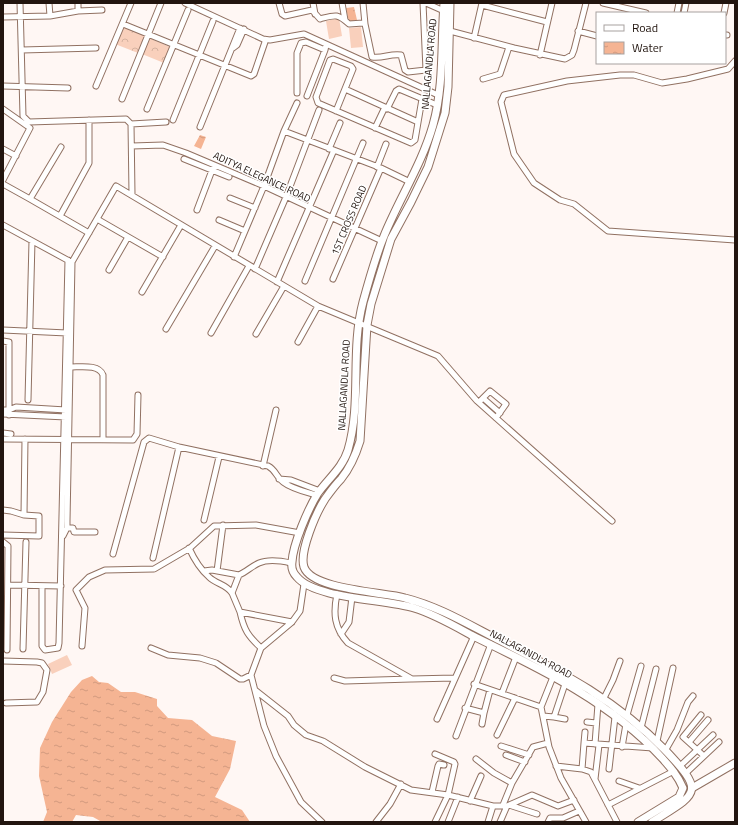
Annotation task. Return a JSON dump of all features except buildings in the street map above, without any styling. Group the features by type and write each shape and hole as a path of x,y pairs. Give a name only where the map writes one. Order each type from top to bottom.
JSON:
{"main road":[{"name":"NALLAGANDLA ROAD","path":"450,3 450,31 445,113 424,174 391,239 377,284 367,325 360,441 356,454 342,478 323,502 309,534 303,553 303,562 308,573 330,585 423,604 453,617 565,674 604,698 642,728 655,745 677,768 686,773 691,782 692,788"},
{"name":"NALLAGANDLA ROAD","path":"291,564 300,533 318,493 343,462 348,452 353,426 358,324 375,258 410,182 432,129 438,95 444,7"},
{"path":"291,564 294,574 304,584"},
{"name":"NALLAGANDLA ROAD","path":"304,584 352,597 400,600 491,644 578,690 665,751 677,768 683,790 679,797 638,822"},
{"path":"652,822 687,800 692,788 735,763"}],"street":[{"path":"20,3 22,116 29,122 126,119 131,124 132,194"},
{"path":"50,3 50,16"},
{"path":"78,3 78,11"},
{"path":"96,86 131,3"},
{"path":"122,99 161,3"},
{"path":"185,3 263,39 270,40 304,34 326,47 438,95"},
{"path":"279,3 282,14 285,16 312,10 320,19 336,15 349,24 365,24"},
{"path":"313,3 316,15"},
{"path":"342,3 345,20"},
{"path":"363,3 365,24 372,57 376,58 394,54 401,55 404,70 408,72 426,70 424,3 444,7"},
{"path":"540,55 552,3"},
{"path":"450,31 540,55 565,59 568,58 574,50 586,3"},
{"path":"603,3 642,12"},
{"path":"474,38 482,4 547,22"},
{"path":"3,18 50,16 78,11 102,10"},
{"path":"147,109 188,10"},
{"path":"173,120 213,21"},
{"path":"123,24 174,46 253,76 266,42"},
{"path":"200,127 242,28"},
{"path":"578,31 596,36"},
{"path":"297,93 297,53 301,43 306,42 326,47"},
{"path":"307,96 326,47"},
{"path":"482,79 500,74 509,47"},
{"path":"22,50 96,48"},
{"path":"336,111 352,67 335,59 331,59 316,100 318,103 336,111 412,143 414,140 422,99"},
{"path":"735,61 728,69 687,80 662,83 634,75 614,75 520,91 504,95 501,102 514,154 534,183 560,200 574,204 608,231 735,240"},
{"path":"3,86 21,85 68,88"},
{"path":"345,89 418,122"},
{"path":"375,128 396,91 399,89 437,105"},
{"path":"234,257 264,186 284,131 297,103"},
{"path":"3,109 30,128 3,180"},
{"path":"255,269 286,197 319,110"},
{"path":"60,216 89,163 89,120"},
{"path":"131,124 166,122"},
{"path":"277,282 310,209 340,123"},
{"path":"284,131 379,168 410,182"},
{"path":"306,281 363,143"},
{"path":"417,143 425,146"},
{"name":"1ST CROSS ROAD","path":"334,280 379,168 386,144"},
{"name":"ADITYA ELEGANCE ROAD","path":"132,146 163,145 212,167 264,186 354,230 382,241"},
{"path":"30,199 61,147"},
{"path":"3,149 16,156"},
{"path":"184,159 212,167 229,177"},
{"path":"196,210 212,167"},
{"path":"3,184 89,233"},
{"path":"42,586 42,646 45,650 59,646 59,598 61,586 62,530 70,367 70,261 89,233 116,186 132,194 215,246 318,306 358,324 367,325 438,356 488,407 612,521"},
{"path":"230,198 255,208"},
{"path":"97,219 163,257"},
{"path":"219,220 245,231"},
{"path":"3,225 70,261"},
{"path":"142,292 181,225"},
{"path":"109,270 128,237"},
{"path":"28,400 32,241"},
{"path":"166,330 215,246"},
{"path":"211,333 249,266"},
{"path":"63,536 70,521 66,410 70,269"},
{"path":"256,334 284,286"},
{"path":"298,342 318,306"},
{"path":"3,330 29,330 67,333"},
{"path":"3,341 9,342 9,412"},
{"path":"70,367 97,368 103,375 103,440"},
{"path":"481,400 490,391 501,400 506,406 498,416"},
{"path":"3,439 129,441 136,438 138,395"},
{"path":"3,414 16,407 66,410"},
{"path":"3,410 9,412 66,418"},
{"path":"263,466 276,410"},
{"path":"3,433 11,434"},
{"path":"113,554 144,442 149,438 219,457 263,466 275,471 279,479 285,484 318,493"},
{"path":"24,515 25,439"},
{"path":"153,558 180,447"},
{"path":"204,520 219,457"},
{"path":"3,510 24,515 39,516 39,536 3,535"},
{"path":"82,646 85,608 76,590 89,577 105,570 152,570 189,548 211,527 256,523 300,533"},
{"path":"216,571 222,525"},
{"path":"67,528 73,528 74,532 95,532"},
{"path":"3,542 8,546 9,585 7,650"},
{"path":"23,649 26,542"},
{"path":"189,548 195,561 209,578 226,586 232,593 240,612 244,629 249,637 261,648"},
{"path":"204,571 216,571 239,575 250,571 258,564 273,561 291,564"},
{"path":"232,593 239,575"},
{"path":"304,584 300,611 292,622 261,648 251,675 264,726 276,756 301,802 322,822"},
{"path":"9,585 61,586"},
{"path":"337,594 334,612 341,634 348,643 412,679"},
{"path":"341,634 349,622 352,597"},
{"path":"240,612 292,622"},
{"path":"437,719 474,636"},
{"path":"456,736 474,684 491,644"},
{"path":"151,648 168,656 200,658 216,663 240,679 251,675"},
{"path":"502,693 516,657"},
{"path":"3,661 42,663 47,670 43,692 37,702 6,703"},
{"path":"604,698 620,661"},
{"path":"627,715 641,666"},
{"path":"584,743 622,747 655,745 673,668"},
{"path":"642,728 656,669"},
{"path":"553,677 541,707 548,743 556,766 586,822"},
{"path":"334,678 352,681 454,678"},
{"path":"474,684 541,707"},
{"path":"554,717 565,684"},
{"path":"255,690 272,702 306,735 323,741 365,767 417,792 432,792 493,806 506,805 532,795 558,806 574,800"},
{"path":"482,724 490,690"},
{"path":"665,751 677,730 688,702 692,696"},
{"path":"497,735 515,698"},
{"path":"595,780 597,744 596,723 598,704"},
{"path":"465,708 484,713"},
{"path":"701,715 683,737 704,756"},
{"path":"543,716 565,719"},
{"path":"609,769 615,717"},
{"path":"689,742 708,720"},
{"path":"587,722 596,723"},
{"path":"622,747 626,724"},
{"path":"582,769 585,732"},
{"path":"608,805 677,768 713,735"},
{"path":"686,773 719,742"},
{"path":"500,822 512,783 535,745 548,743"},
{"path":"501,746 530,755"},
{"path":"435,754 455,763 448,795 435,822"},
{"path":"506,755 525,762"},
{"path":"476,759 494,773 512,783"},
{"path":"432,792 438,766 439,764 444,765"},
{"path":"556,766 582,769 591,772 617,822"},
{"path":"470,801 481,776"},
{"path":"619,781 639,788"},
{"path":"376,822 390,804 401,784"},
{"path":"448,822 458,797"},
{"path":"506,805 536,814"},
{"path":"488,822 493,806"},
{"path":"548,822 550,818 563,818 579,811"}],"green space":[{"path":"339,18 342,36 329,39 326,21"},
{"path":"123,26 145,36 138,53 115,44"},
{"path":"361,27 363,47 351,48 349,28"},
{"path":"149,38 170,47 164,63 142,54"},
{"path":"67,655 72,665 52,674 48,664"}],"water":[{"path":"354,7 357,20 349,22 346,8"},
{"path":"200,135 206,137 201,149 194,146"},
{"path":"92,676 99,682 108,683 121,692 135,692 157,699 157,706 168,718 192,720 212,736 236,741 230,769 215,797 242,810 250,822 102,822 93,817 76,815 72,822 43,822 47,812 39,776 40,748 52,722 71,692 82,680"}]}
